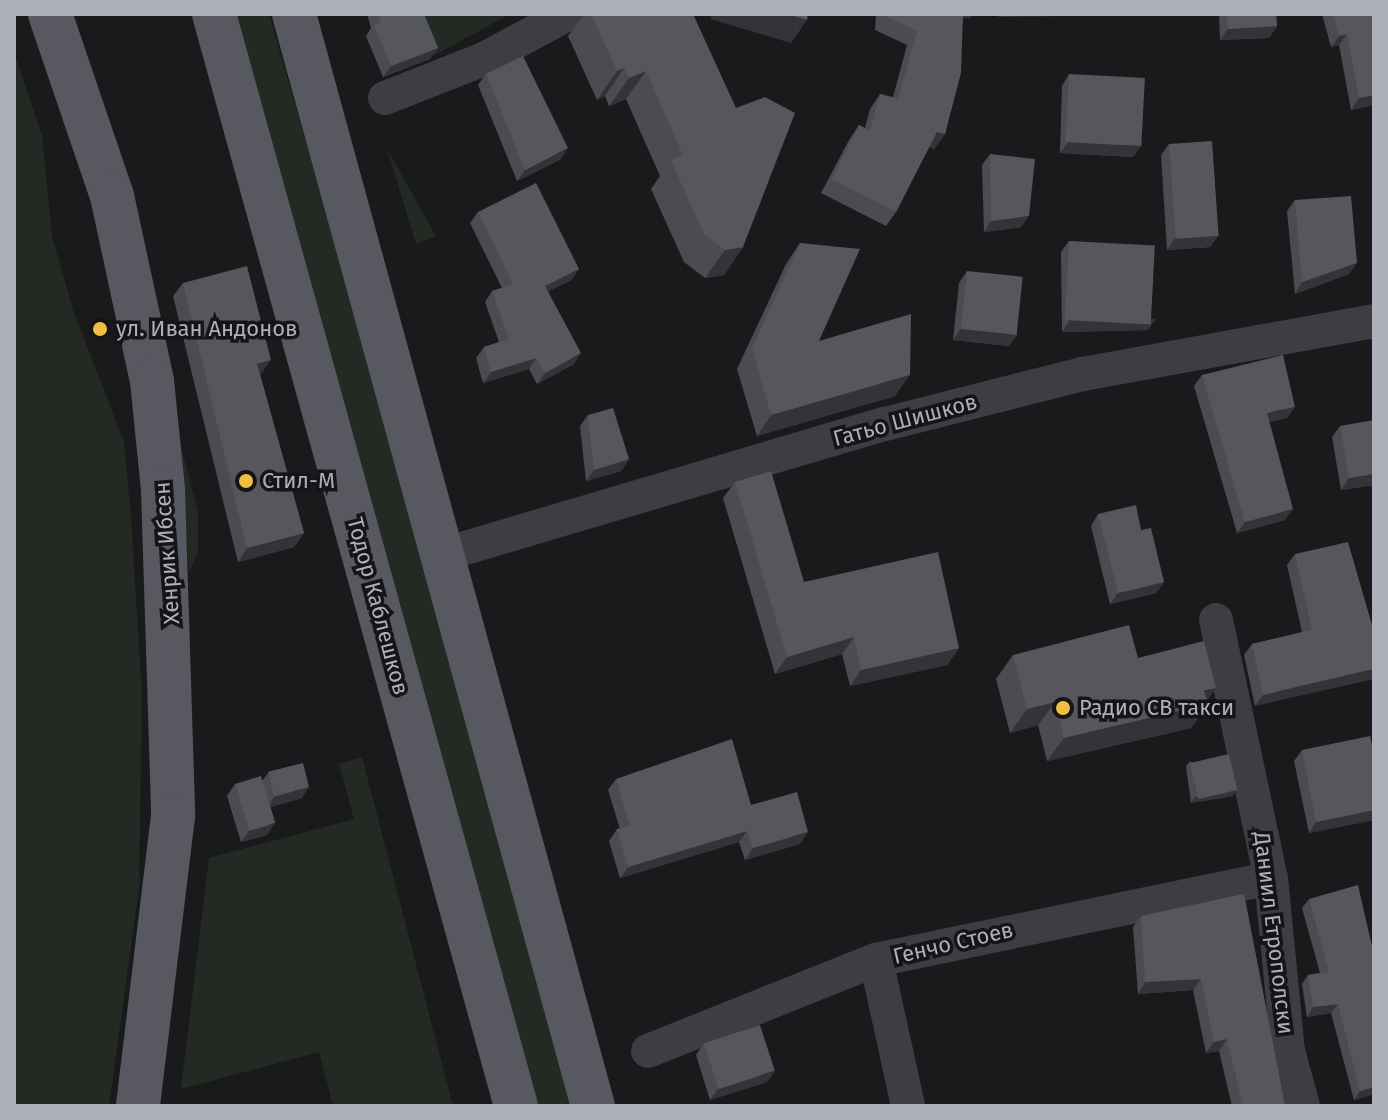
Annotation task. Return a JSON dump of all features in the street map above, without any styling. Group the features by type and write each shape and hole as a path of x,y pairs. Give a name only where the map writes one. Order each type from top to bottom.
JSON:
{"main road":[{"name":"Хенрик Ибсен","path":"50,14 112,196 152,381 163,490 173,816 138,1106"},
{"name":"Тодор Каблешков","path":"214,14 516,1106"},
{"path":"294,14 445,554 593,1106"}],"street":[{"path":"385,98 484,59 568,14"},
{"name":"Гатьо Шишков","path":"445,554 1038,385 1374,321"},
{"name":"Даниил Етрополски","path":"1216,620 1271,878 1288,1051 1303,1106"},
{"name":"Генчо Стоев","path":"648,1051 876,960 1271,878"},
{"path":"876,960 908,1106"}],"shaded area":[{"path":"232,14 269,14 447,633 571,1106 533,1106"},
{"path":"419,14 510,14 435,55"},
{"path":"14,52 42,135 52,236 73,310 124,442 131,517 142,695 139,888 109,1106 14,1106"},
{"path":"387,149 436,236 416,244"},
{"path":"180,443 198,512 198,552 189,573"},
{"path":"362,757 453,1106 333,1106 319,1052 181,1089 209,858 354,819 339,764"}],"building":[{"path":"378,14 424,14 438,48 391,66 374,25 381,22"},
{"path":"591,14 693,14 736,108 765,97 795,113 743,247 725,250 704,234 671,160 683,155 646,71 629,78 624,68 617,71"},
{"path":"786,14 808,14 807,20"},
{"path":"886,14 963,14 961,73 945,134 937,132 896,212 832,179 859,125 870,131 880,94 898,99 917,31"},
{"path":"1227,14 1276,14 1277,26 1228,29"},
{"path":"1333,14 1374,14 1374,95 1359,98 1347,34 1339,36"},
{"path":"523,56 568,148 525,170 486,74"},
{"path":"1069,74 1145,78 1141,146 1065,142"},
{"path":"1212,141 1219,236 1176,239 1169,144"},
{"path":"990,154 1035,159 1029,216 991,221"},
{"path":"536,183 579,269 545,286 581,353 545,373 536,358 491,372 484,347 509,339 492,291 513,284 478,212"},
{"path":"1351,196 1357,263 1302,282 1295,200"},
{"path":"1069,241 1155,246 1151,324 1065,320"},
{"path":"800,243 860,249 819,341 911,314 910,375 771,415 752,348"},
{"path":"247,266 271,360 257,364 304,533 247,548 183,283"},
{"path":"967,271 1023,277 1017,335 961,329"},
{"path":"1283,355 1295,407 1267,413 1293,509 1245,522 1202,375"},
{"path":"613,408 629,459 594,470 588,415"},
{"path":"1374,420 1374,474 1349,478 1340,426"},
{"path":"771,471 804,582 938,552 959,648 861,670 854,637 787,657 735,482"},
{"path":"1136,505 1141,530 1151,528 1164,582 1118,593 1098,514"},
{"path":"1348,542 1374,632 1374,669 1263,695 1252,644 1312,630 1295,554"},
{"path":"1129,625 1138,658 1204,641 1216,688 1204,691 1208,704 1064,738 1055,702 1027,709 1013,655"},
{"path":"1370,736 1374,755 1374,810 1316,822 1302,750"},
{"path":"732,739 751,805 797,792 808,832 753,848 747,831 628,867 617,829 630,826 616,779"},
{"path":"1229,754 1237,790 1198,799 1190,763"},
{"path":"303,763 309,787 274,796 268,772"},
{"path":"261,776 275,823 250,831 235,784"},
{"path":"1358,885 1374,955 1374,1087 1360,1091 1338,1004 1313,1007 1308,975 1329,972 1309,899"},
{"path":"1244,894 1285,1106 1243,1106 1227,1039 1214,1042 1201,979 1145,982 1141,916"},
{"path":"760,1025 775,1071 719,1089 704,1043"}],"place":[{"name":"ул. Иван Андонов","path":"100,329"},
{"name":"Стил-М","path":"246,481"},
{"name":"Радио СВ такси","path":"1063,708"}]}
